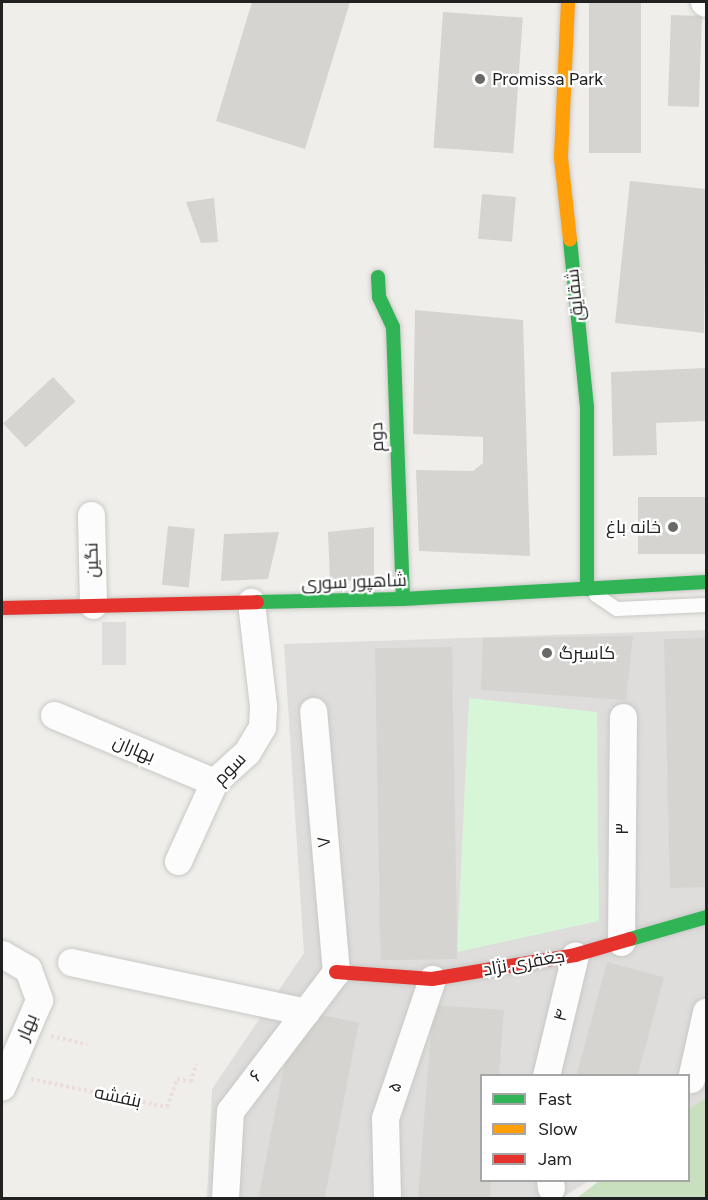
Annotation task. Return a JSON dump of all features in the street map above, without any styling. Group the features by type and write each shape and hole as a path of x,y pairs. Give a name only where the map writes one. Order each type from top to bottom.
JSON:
{"street":[{"name":"شقایق","path":"568,2 561,158 587,407 587,589"},
{"name":"دوم","path":"378,277 379,297 393,327 404,599"},
{"name":"نگین","path":"91,514 93,605"},
{"name":"شاهپور سوری","path":"2,608 404,599 706,582"},
{"name":"سوم","path":"178,861 214,782 247,752 262,727 263,706 251,602"},
{"name":"۷","path":"313,711 336,972"},
{"name":"بهاران","path":"54,715 214,782"},
{"name":"۳","path":"621,942 623,717"},
{"name":"جعفری نژاد","path":"336,972 432,979 575,955 706,917"},
{"name":"بهار","path":"2,954 28,969 39,1000 4,1080"},
{"name":"۴","path":"546,1074 575,955"},
{"path":"71,962 306,1012"},
{"name":"۶","path":"225,1198 230,1111 336,972"},
{"name":"۵","path":"387,1198 384,1118 432,979"},
{"path":"691,1079 706,1012"}],"lane":[{"path":"587,589 617,609 706,605"}],"path":[{"path":"26,1030 87,1044"},
{"name":"بنفشه","path":"4,1080 167,1107 177,1079 190,1082 196,1064"}],"shaded area":[{"path":"102,622 126,622 126,665 102,665"},
{"path":"706,630 706,1099 690,1111 690,1074 480,1074 480,1182 587,1182 561,1198 207,1198 212,1089 304,953 284,644"}],"green space":[{"path":"469,698 597,712 599,921 457,952"},
{"path":"706,1098 706,1198 577,1198 598,1182 690,1182 690,1108"}],"building":[{"path":"252,2 350,2 305,149 216,121"},
{"path":"589,2 641,2 641,153 589,153"},
{"name":"Promissa Park","path":"443,12 523,18 513,153 434,148"},
{"path":"671,15 702,16 699,107 668,106"},
{"path":"630,181 706,189 704,333 615,323"},
{"path":"482,194 516,197 512,242 478,239"},
{"path":"214,198 218,242 201,243 186,202"},
{"path":"415,310 523,320 530,556 419,551 416,470 473,471 483,463 483,437 413,434"},
{"path":"706,368 706,421 656,423 657,455 613,456 611,372"},
{"path":"53,377 76,401 26,448 3,423"},
{"name":"خانه باغ","path":"638,497 706,497 706,554 638,554"},
{"path":"168,526 195,529 189,587 162,585"},
{"path":"374,527 374,581 330,580 328,532"},
{"path":"279,532 268,579 221,581 224,534"},
{"path":"633,636 626,700 481,690 483,638"},
{"path":"706,638 706,887 670,888 664,639"},
{"path":"452,647 457,959 380,960 375,648"},
{"path":"607,962 664,977 638,1074 577,1074"},
{"path":"433,1005 504,1010 499,1074 480,1074 480,1182 491,1182 490,1198 418,1198"},
{"path":"295,1010 359,1022 325,1198 259,1197"}],"traffic: fast":[{"path":"570,240 587,407 587,589"},
{"path":"378,277 379,297 393,327 403,599"},
{"path":"257,602 403,599 706,582"},
{"path":"630,939 706,917"}],"traffic: slow":[{"path":"568,2 561,158 570,240"}],"traffic: jam":[{"path":"2,608 257,602"},
{"path":"336,972 432,979 575,955 630,939"}],"place":[{"name":"Promissa Park","path":"480,79"},
{"name":"خانه باغ","path":"673,527"},
{"name":"کاسبرگ","path":"547,653"}]}
